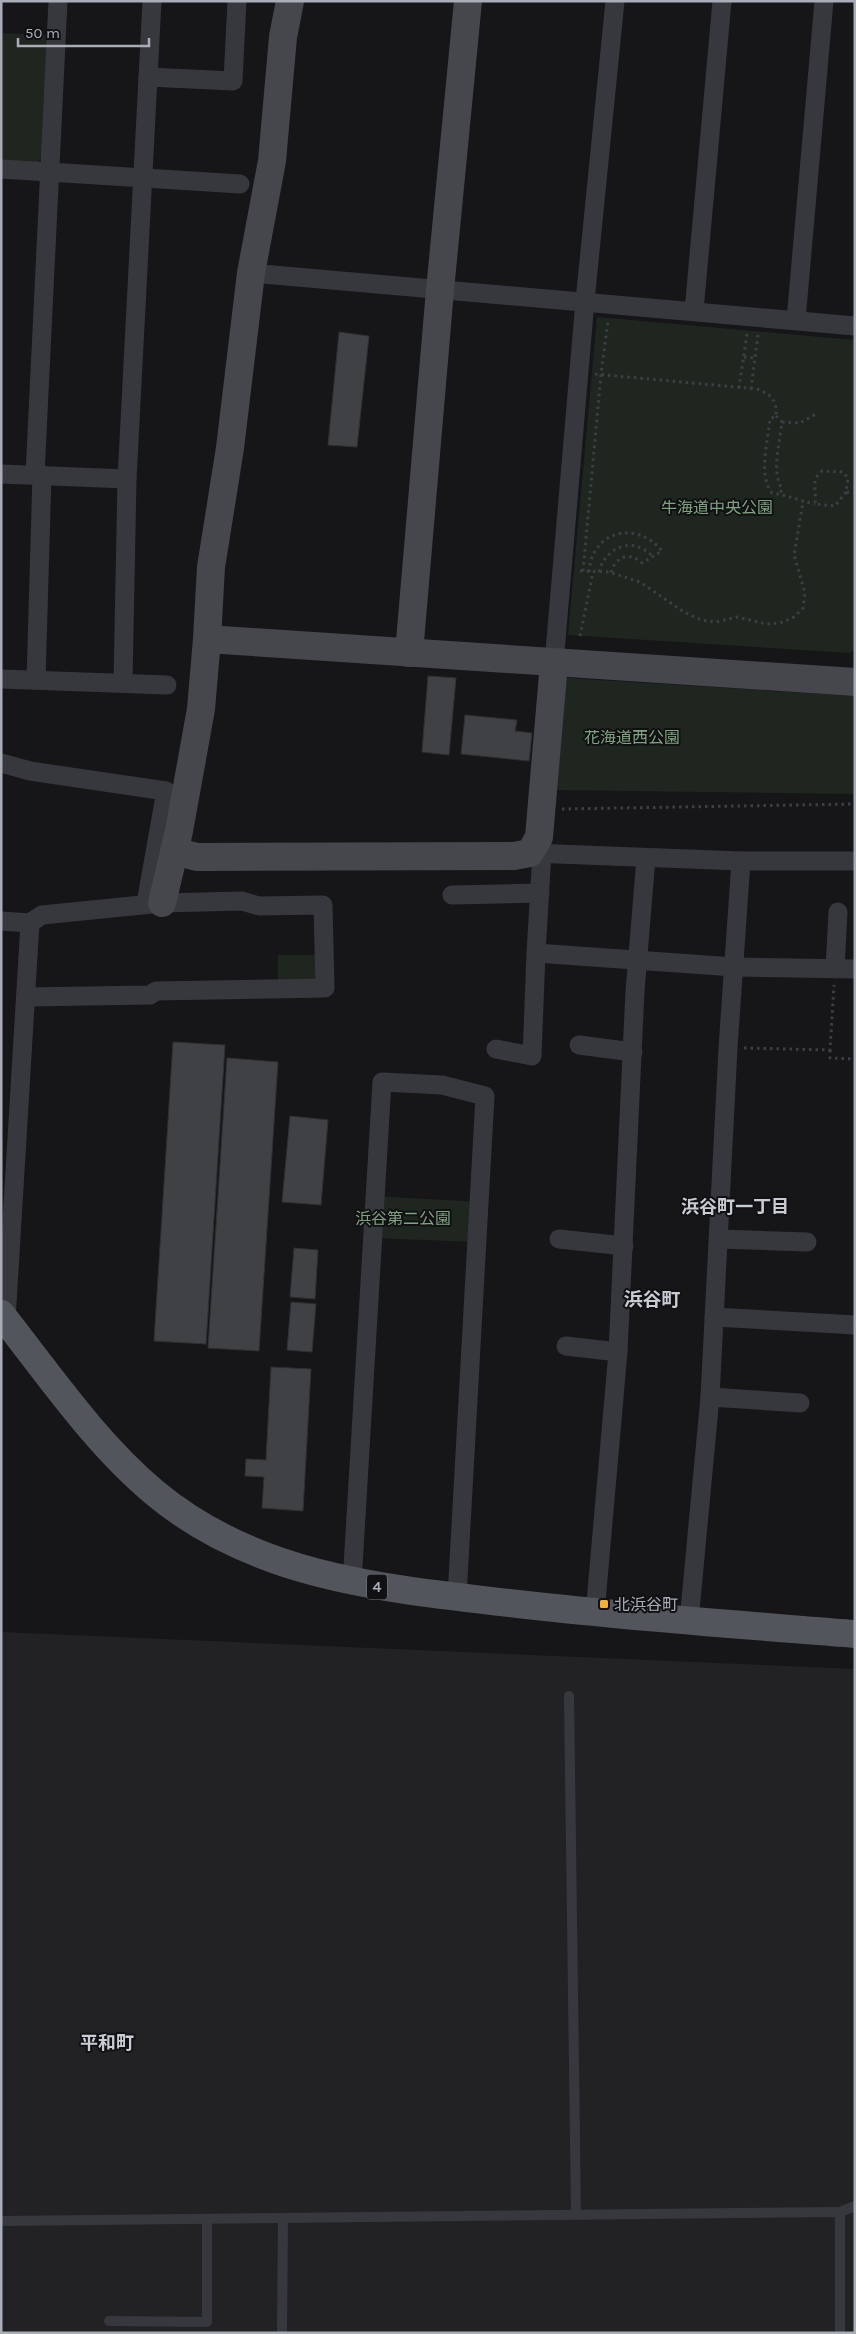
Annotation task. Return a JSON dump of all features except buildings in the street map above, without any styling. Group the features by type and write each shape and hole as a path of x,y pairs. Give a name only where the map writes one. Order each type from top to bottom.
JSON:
{"main road":[{"name":"4","path":"4,1317 114,1456 156,1494 201,1526 248,1549 300,1569 352,1583 457,1597 595,1613 855,1634"}],"street":[{"path":"36,680 38,475 49,171 58,1"},
{"path":"123,684 127,479 152,1"},
{"path":"148,77 233,81 237,1"},
{"path":"154,903 174,851 202,709 211,567 230,448 251,273 272,161 283,37 290,1"},
{"path":"409,653 440,290 468,1"},
{"path":"496,1050 532,1056 540,893 536,853 539,837 585,301 615,1"},
{"path":"694,311 722,1"},
{"path":"796,320 824,1"},
{"path":"1,169 240,184"},
{"path":"251,273 855,326"},
{"path":"1,474 127,479"},
{"path":"207,640 855,682"},
{"path":"1,679 167,685"},
{"path":"1,763 30,770 166,791 154,903"},
{"path":"174,851 197,857 504,856 536,853 741,862 855,861"},
{"path":"595,1613 618,1352 638,961 646,858"},
{"path":"688,1621 710,1397 728,1048 741,862"},
{"path":"452,894 540,893"},
{"path":"1,922 30,923 42,915 154,903 242,901 259,906 323,905 324,988 156,991 150,994 26,997"},
{"path":"835,969 838,912"},
{"path":"4,1317 30,923"},
{"path":"536,952 734,967 855,969"},
{"path":"579,1045 633,1052"},
{"path":"352,1583 382,1082 442,1084 485,1096 457,1597"},
{"path":"559,1239 624,1246"},
{"path":"719,1239 807,1242"},
{"path":"714,1317 855,1325"},
{"path":"566,1346 618,1352"},
{"path":"710,1397 800,1403"}],"lane":[{"path":"569,1696 576,2215"},
{"path":"1,2221 840,2212 855,2206"},
{"path":"840,2212 840,2333"},
{"path":"282,2333 283,2218"},
{"path":"109,2321 207,2322 207,2220"}],"path":[{"path":"583,571 600,374 608,318"},
{"path":"739,388 748,330"},
{"path":"751,389 758,331"},
{"path":"744,357 755,358"},
{"path":"592,374 751,389 769,394 776,406 776,416 782,422 800,423 816,414"},
{"path":"776,416 770,419 764,475 772,493 794,497 803,502 815,504 835,506 846,492 848,478 843,472 822,471 816,475 813,486 816,496 815,504"},
{"path":"780,494 782,488 778,482 777,471 782,422"},
{"path":"846,492 855,492"},
{"path":"574,572 611,573 640,582 684,612 701,620 716,622 737,618 767,624 780,623 794,617 803,608 805,593 794,556 803,502"},
{"path":"580,636 591,572 589,560 596,548 605,540 628,532 655,542 662,551 642,562 628,556 620,558 613,565 611,573"},
{"path":"599,572 603,560 612,550 619,546 635,547 649,552 653,557"},
{"path":"541,809 855,804"},
{"path":"835,969 830,1058 855,1059"},
{"path":"728,1048 830,1050"}],"shaded area":[{"path":"1,1632 855,1669 855,2333 1,2333"}],"green space":[{"path":"1,33 49,35 42,158 35,165 1,163"},
{"name":"牛海道中央公園","path":"597,317 855,340 855,649 850,653 568,635"},
{"name":"花海道西公園","path":"566,678 855,696 854,794 555,790"},
{"path":"278,955 320,955 320,983 278,984"},
{"name":"浜谷第二公園","path":"375,1196 479,1202 477,1242 372,1238"}],"place":[{"name":"北浜谷町","path":"604,1604"}],"district":[{"name":"浜谷町一丁目","path":"735,1207"},
{"name":"浜谷町","path":"652,1300"},
{"name":"平和町","path":"107,2043"}]}
